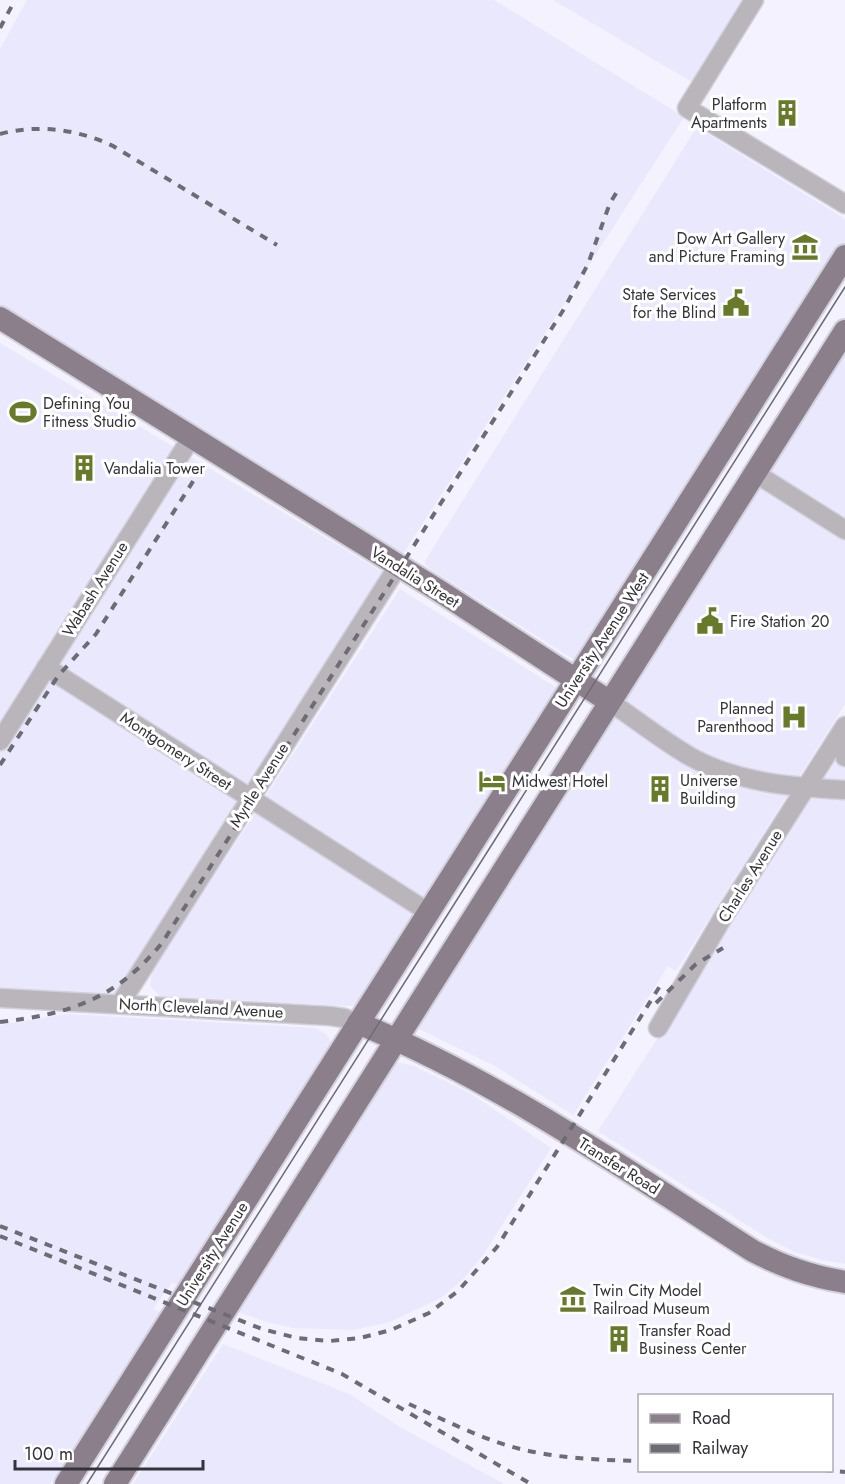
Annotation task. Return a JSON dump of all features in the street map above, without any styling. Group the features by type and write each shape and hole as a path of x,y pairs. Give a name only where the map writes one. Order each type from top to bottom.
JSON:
{"main road":[{"name":"University Avenue West","path":"358,1023 845,256"},
{"name":"Vandalia Street","path":"0,318 398,566 610,702"},
{"path":"115,1484 845,331"},
{"name":"North Cleveland Avenue","path":"358,1023 396,1040"},
{"name":"University Avenue","path":"66,1484 358,1023"},
{"name":"Transfer Road","path":"396,1040 469,1075 516,1102 753,1251 778,1264 806,1274 845,1282"}],"street":[{"path":"754,0 687,108 845,204"},
{"name":"Wabash Avenue","path":"0,741 190,438"},
{"path":"755,473 845,530"},
{"name":"Myrtle Avenue","path":"120,1004 398,566"},
{"name":"Montgomery Street","path":"46,667 428,912"},
{"name":"Vandalia Street","path":"610,702 693,758 738,775 766,783 845,790"},
{"path":"843,729 845,757"},
{"name":"Charles Avenue","path":"658,1028 722,919 843,729"},
{"name":"North Cleveland Avenue","path":"0,998 330,1016 358,1023"}],"shaded area":[{"path":"27,0 494,0 684,117 401,557 0,304 0,49"},
{"path":"553,0 743,0 692,82"},
{"path":"695,130 701,130 845,219 845,244 583,657 573,659 426,566 425,561"},
{"path":"0,343 386,574 113,997 0,991"},
{"path":"845,343 845,704 676,971 668,966 573,1115 495,1066 417,1028 416,1024"},
{"path":"400,589 557,688 558,692 359,1005 160,996 150,986 152,972"},
{"path":"845,746 845,1264 795,1252 769,1239 598,1131"},
{"path":"67,1014 315,1028 326,1034 333,1046 181,1286 172,1283 153,1309 168,1315 82,1435 50,1484 0,1484 0,1025"},
{"path":"396,1062 414,1066 470,1093 551,1148 483,1255 463,1279 442,1297 390,1322 353,1330 293,1328 236,1311 389,1066"},
{"path":"223,1344 349,1394 400,1427 504,1484 133,1484"}],"tram line":[{"path":"87,1484 845,287"}],"railway":[{"path":"0,28 15,0"},
{"path":"0,134 43,129 71,132 99,140 113,146 277,245"},
{"path":"0,1022 48,1014 90,1001 127,978 162,943 564,309 588,264 610,203 620,187"},
{"path":"0,765 58,676 96,634 199,472"},
{"path":"656,1003 696,964 723,948"},
{"path":"0,1226 262,1329 297,1338 330,1341 360,1338 391,1330 429,1313 458,1291 497,1247 660,986"},
{"path":"0,1236 342,1374 531,1484"},
{"path":"409,1404 470,1432 518,1448 573,1458 638,1461"},
{"path":"833,1471 845,1472"}],"place":[{"name":"Platform Apartments","path":"787,113"},
{"name":"Dow Art Gallery and Picture Framing","path":"805,247"},
{"name":"State Services for the Blind","path":"736,303"},
{"name":"Defining You Fitness Studio","path":"23,412"},
{"name":"Vandalia Tower","path":"84,468"},
{"name":"Fire Station 20","path":"710,621"},
{"name":"Planned Parenthood","path":"794,717"},
{"name":"Midwest Hotel","path":"492,781"},
{"name":"Universe Building","path":"660,789"},
{"name":"Twin City Model Railroad Museum","path":"573,1299"},
{"name":"Transfer Road Business Center","path":"619,1339"}]}
